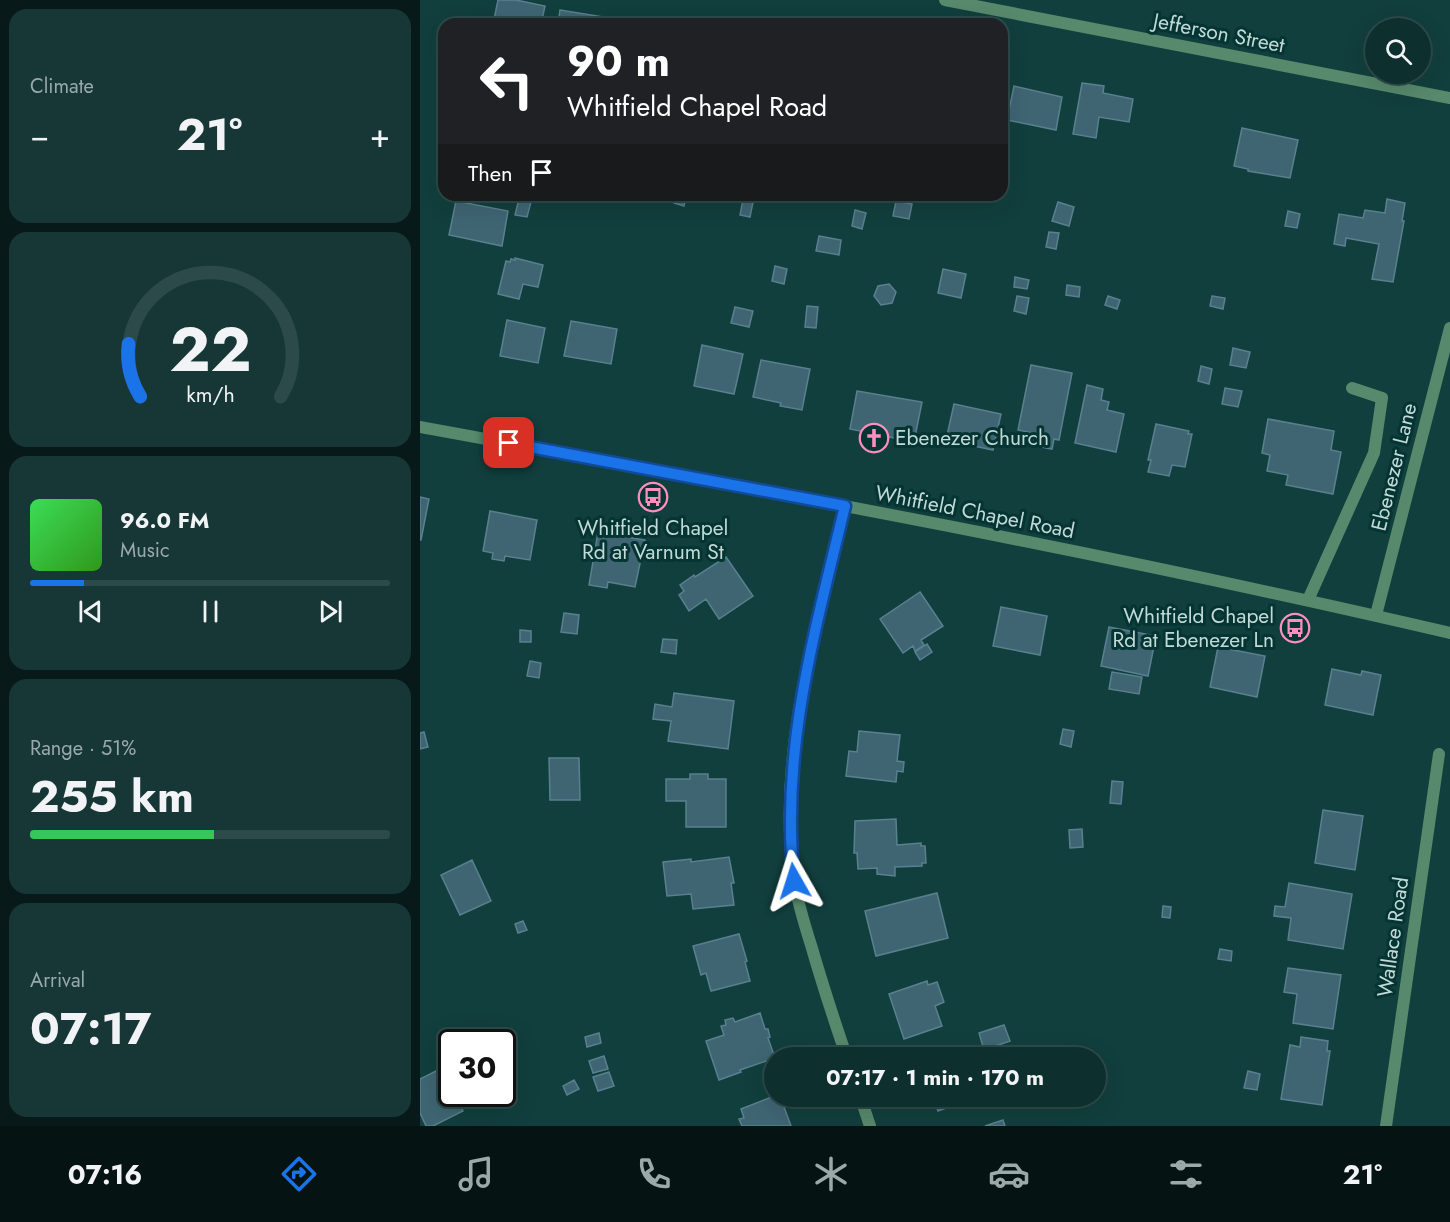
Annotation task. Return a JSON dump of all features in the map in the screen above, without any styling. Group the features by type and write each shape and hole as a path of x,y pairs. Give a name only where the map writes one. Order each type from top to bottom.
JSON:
{"street":[{"name":"Jefferson Street","path":"945,0 1450,98"},
{"name":"Ebenezer Lane","path":"1376,615 1450,328"},
{"path":"1308,600 1374,453 1382,399 1352,388"},
{"name":"Whitfield Chapel Road","path":"420,427 995,534 1308,600 1450,633"},
{"path":"844,1047 801,912 791,857 791,821 793,747 799,712 814,633 845,506"},
{"name":"Wallace Road","path":"1386,1126 1439,754"},
{"path":"864,1107 870,1126"}],"building":[{"path":"498,0 516,0 545,6 542,18 494,18"},
{"path":"560,10 610,18 559,18"},
{"path":"1082,83 1104,86 1103,93 1133,99 1129,122 1099,117 1096,138 1073,134"},
{"path":"1014,86 1062,97 1056,130 1008,120"},
{"path":"1242,128 1298,140 1290,178 1248,171 1248,169 1234,166"},
{"path":"1387,199 1405,203 1393,282 1372,279 1379,244 1346,238 1345,246 1334,244 1339,214 1363,218 1365,210 1385,213"},
{"path":"456,201 508,211 502,246 449,235"},
{"path":"518,201 531,201 527,217 515,215"},
{"path":"674,201 685,201 684,206 674,203"},
{"path":"743,201 753,202 750,217 740,215"},
{"path":"896,201 912,204 909,219 893,216"},
{"path":"1058,202 1074,207 1069,226 1052,221"},
{"path":"855,210 866,213 862,229 852,226"},
{"path":"1288,211 1300,214 1297,228 1285,226"},
{"path":"1049,232 1059,233 1056,249 1046,247"},
{"path":"819,236 841,240 839,255 816,251"},
{"path":"515,258 543,265 538,287 523,284 519,299 498,294 506,261 510,262"},
{"path":"775,266 787,269 784,284 772,281"},
{"path":"943,269 966,274 961,298 938,293"},
{"path":"1015,277 1029,280 1027,289 1014,287"},
{"path":"889,284 896,292 892,303 881,305 874,296 878,286"},
{"path":"1067,285 1080,287 1079,297 1066,295"},
{"path":"1017,296 1029,298 1026,314 1014,311"},
{"path":"1108,296 1120,300 1117,309 1105,305"},
{"path":"1212,296 1225,298 1223,309 1210,306"},
{"path":"807,306 818,307 816,328 805,327"},
{"path":"735,307 753,311 749,327 731,323"},
{"path":"507,320 545,328 538,363 500,356"},
{"path":"571,321 617,329 611,364 564,356"},
{"path":"702,345 743,354 734,394 694,386"},
{"path":"1233,348 1250,352 1246,368 1230,365"},
{"path":"761,360 810,369 802,410 753,397"},
{"path":"1031,365 1072,373 1059,440 1054,439 1052,449 1031,445 1033,433 1018,430"},
{"path":"1201,366 1212,369 1209,384 1198,381"},
{"path":"1087,385 1103,389 1101,400 1109,402 1107,410 1124,414 1116,452 1075,443"},
{"path":"1225,388 1242,391 1238,407 1222,404"},
{"path":"857,391 922,402 914,442 850,429"},
{"path":"954,404 1001,414 993,450 946,440"},
{"path":"1268,419 1334,431 1331,450 1341,452 1333,494 1286,485 1288,475 1267,471 1270,455 1262,453"},
{"path":"1156,424 1189,431 1188,434 1192,434 1185,467 1172,465 1169,476 1148,472 1151,460 1148,460"},
{"path":"420,497 429,499 421,540 420,540"},
{"path":"490,511 537,520 530,560 505,556 504,561 492,559 493,553 483,551"},
{"path":"598,532 645,540 635,587 608,582 607,588 589,585"},
{"path":"726,557 753,596 719,619 706,599 689,611 679,595 684,591 680,585"},
{"path":"920,592 943,626 921,640 924,645 915,651 913,646 903,653 880,619"},
{"path":"1001,607 1047,616 1040,655 993,646"},
{"path":"564,613 579,615 577,634 561,632"},
{"path":"1109,627 1156,636 1148,676 1101,666"},
{"path":"520,630 531,631 531,642 520,642"},
{"path":"663,639 677,640 676,654 661,652"},
{"path":"927,644 932,652 920,660 915,652"},
{"path":"1218,647 1265,656 1257,697 1210,687"},
{"path":"530,661 541,663 539,678 527,676"},
{"path":"1332,669 1361,675 1362,671 1381,675 1373,715 1325,705"},
{"path":"1112,672 1142,677 1139,694 1109,689"},
{"path":"674,693 734,701 728,749 668,741 671,721 653,719 655,704 672,707"},
{"path":"1063,729 1074,731 1071,747 1060,744"},
{"path":"859,731 900,735 897,761 904,762 903,772 897,771 896,782 846,776 849,751 857,752"},
{"path":"424,732 428,747 420,749 420,733"},
{"path":"549,758 579,758 580,800 550,800"},
{"path":"690,774 708,774 708,779 726,779 726,827 686,827 686,801 666,801 666,779 690,779"},
{"path":"1112,781 1123,782 1121,804 1110,803"},
{"path":"1323,810 1363,816 1355,870 1315,863"},
{"path":"896,819 897,845 921,843 921,846 925,846 926,863 922,863 922,866 895,867 895,876 877,874 877,868 858,869 857,853 854,853 855,821"},
{"path":"1082,829 1083,847 1070,848 1069,830"},
{"path":"729,857 734,883 731,883 734,905 693,909 691,894 667,896 663,862 691,859 691,862"},
{"path":"472,860 491,901 460,915 441,875"},
{"path":"1289,883 1352,894 1343,949 1288,940 1291,918 1274,916 1275,906 1285,907"},
{"path":"937,893 948,938 876,956 865,911"},
{"path":"1163,906 1171,907 1170,918 1162,917"},
{"path":"523,921 527,930 518,933 515,924"},
{"path":"739,934 750,981 711,991 706,973 701,975 693,946"},
{"path":"1220,949 1232,951 1231,961 1218,959"},
{"path":"1288,968 1341,975 1333,1029 1293,1023 1297,994 1284,992"},
{"path":"927,981 928,985 937,982 944,1002 935,1006 942,1026 904,1039 889,994"},
{"path":"760,1013 765,1029 768,1029 771,1047 764,1047 764,1062 719,1080 706,1041 724,1035 721,1026 726,1025 725,1020 733,1018 735,1022"},
{"path":"1004,1025 1010,1041 993,1047 983,1047 979,1033"},
{"path":"599,1033 601,1043 587,1047 585,1037"},
{"path":"1301,1037 1328,1041 1327,1051 1330,1051 1322,1105 1281,1099 1290,1045 1300,1047"},
{"path":"604,1056 608,1069 593,1073 589,1061"},
{"path":"438,1070 438,1107 461,1107 463,1111 433,1126 426,1126 420,1113 420,1079"},
{"path":"1248,1071 1260,1074 1257,1090 1244,1088"},
{"path":"609,1072 614,1086 598,1091 593,1077"},
{"path":"574,1080 579,1089 567,1095 563,1086"},
{"path":"764,1100 764,1107 784,1107 791,1126 742,1126 739,1119 744,1118 741,1109"},
{"path":"937,1107 949,1107 938,1111"},
{"path":"1003,1120 1005,1126 985,1126"}],"place":[{"name":"Ebenezer Church","path":"874,438"},
{"name":"Whitfield Chapel Rd at Varnum St","path":"653,497"},
{"name":"Whitfield Chapel Rd at Ebenezer Ln","path":"1295,628"}],"route":[{"path":"509,443 845,506 814,633 793,747 791,857 794,881"}]}
